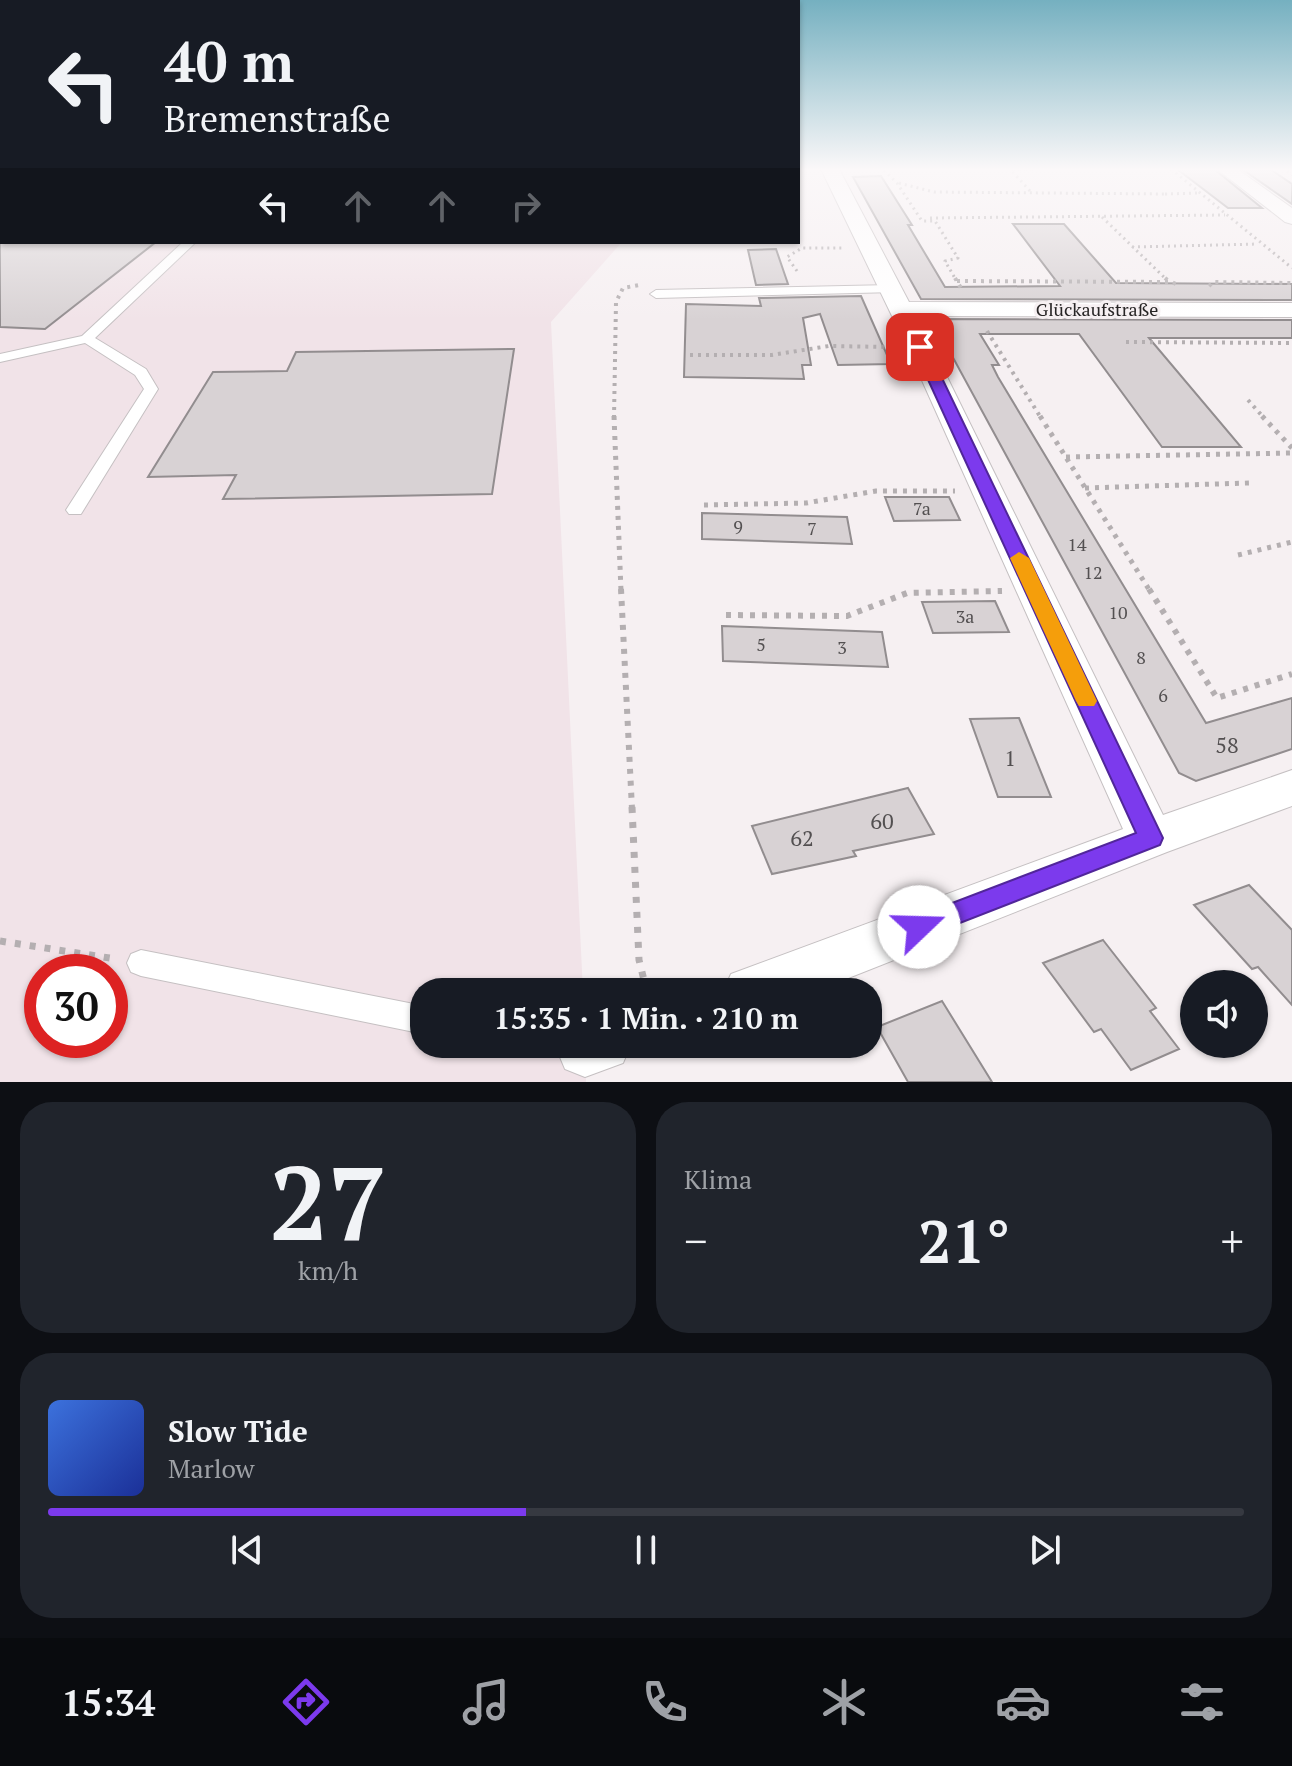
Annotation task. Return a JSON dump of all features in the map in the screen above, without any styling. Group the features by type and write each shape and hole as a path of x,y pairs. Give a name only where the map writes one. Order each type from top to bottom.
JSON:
{"street":[{"path":"857,219 1151,838"},
{"name":"Glückaufstraße","path":"897,299 973,309 1292,310"},
{"path":"786,978 1151,838 1292,788"}],"lane":[{"path":"0,358 87,339 188,244"},
{"path":"655,288 897,299"},
{"path":"75,510 151,389 141,372 87,339"},
{"path":"141,963 410,1017"}],"path":[{"path":"927,219 935,221 958,258 945,261 956,281 1217,698 1292,674"},
{"path":"1104,219 1171,282"},
{"path":"1230,219 1292,268"},
{"path":"1132,247 1260,244"},
{"path":"800,276 787,257 802,248 872,248"},
{"path":"956,281 1171,282 1192,285"},
{"path":"1202,286 1212,286 1213,282 1292,283"},
{"path":"644,978 639,960 614,450 616,302 623,288 655,288"},
{"path":"1126,342 1292,343"},
{"path":"690,355 772,355 829,346 920,347"},
{"path":"1248,400 1292,450"},
{"path":"1065,457 1205,450 1292,450"},
{"path":"1085,488 1249,483"},
{"path":"704,505 806,503 876,491 988,490"},
{"path":"1238,555 1292,542"},
{"path":"726,615 847,616 907,593 1035,591"},
{"path":"0,941 141,963"}],"shaded area":[{"path":"0,244 620,244 551,322 582,978 410,978 410,1058 585,1058 586,1082 0,1082"}],"building":[{"path":"877,219 909,219 912,225 908,225 945,287 1060,286 1013,224 1064,224 1116,283 1292,284 1292,300 921,299"},
{"path":"0,244 153,244 45,329 0,327"},
{"path":"776,249 788,284 756,285 748,250"},
{"path":"861,296 891,364 838,365 820,314 803,318 811,365 802,365 804,379 684,377 686,304 761,306 759,298"},
{"path":"932,319 1292,320 1292,338 1149,338 1241,447 1162,447 1079,334 980,334 999,365 992,365 998,377 1206,723 1292,698 1292,749 1196,781 1179,773"},
{"path":"514,349 492,494 223,499 236,475 148,477 213,372 287,371 296,352"},
{"path":"885,497 949,497 960,520 894,521"},
{"path":"702,513 847,517 852,544 702,539"},
{"path":"995,601 1009,632 933,633 922,602"},
{"path":"722,626 882,632 888,667 723,661"},
{"path":"1019,718 1051,797 998,797 970,719"},
{"path":"908,788 934,834 853,851 856,856 772,874 752,826"},
{"path":"1249,885 1292,930 1292,1005 1268,978 1268,970 1252,969 1194,905"},
{"path":"1103,940 1156,1008 1150,1011 1179,1049 1131,1070 1101,1029 1094,1032 1043,963"},
{"path":"942,1001 992,1082 908,1082 882,1036 882,1025"}],"slow traffic":[{"path":"1019,558 1087,701"}],"route":[{"path":"919,927 1151,838 920,347"}]}
